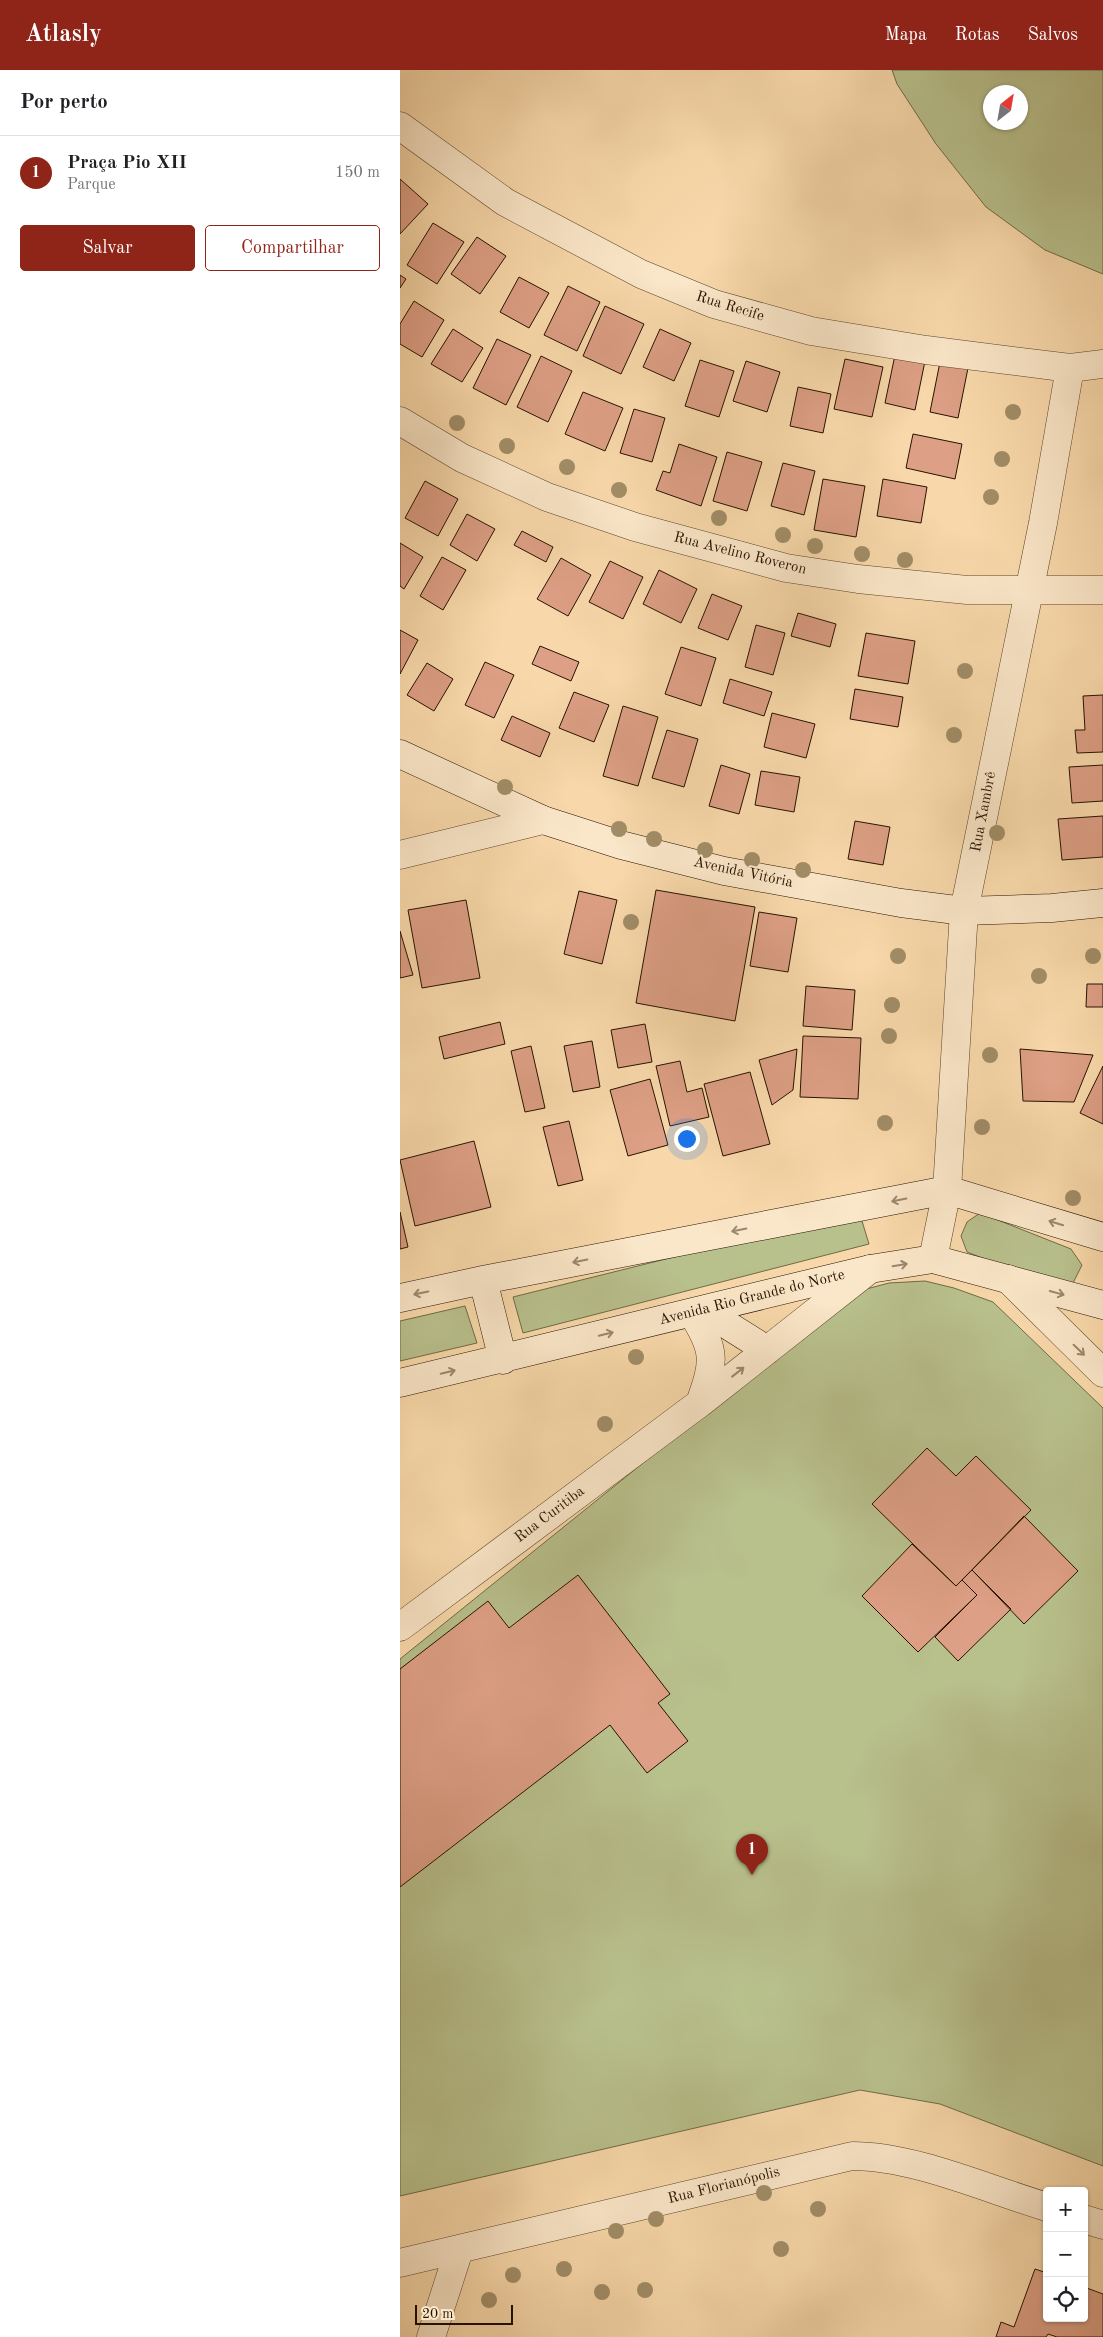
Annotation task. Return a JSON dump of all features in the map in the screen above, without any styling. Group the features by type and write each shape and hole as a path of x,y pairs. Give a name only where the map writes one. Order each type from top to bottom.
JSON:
{"street":[{"name":"Rua Recife","path":"400,126 504,202 641,274 714,304 820,332 926,350 1070,368 1103,364"},
{"name":"Rua Xambrê","path":"932,1259 947,1190 964,912 1029,590 1070,368"},
{"name":"Rua Avelino Roveron","path":"400,421 462,458 547,497 635,527 717,551 786,568 858,579 967,590 1103,590"},
{"name":"Avenida Vitória","path":"400,754 544,820 621,845 724,871 901,903 964,912 1052,908 1103,903"},
{"path":"400,855 544,820"},
{"path":"400,1298 483,1280 947,1190 1103,1237"},
{"name":"Avenida Rio Grande do Norte","path":"400,1383 503,1360 870,1269 932,1259 1103,1305"},
{"name":"Rua Curitiba","path":"400,1626 700,1402 870,1269"},
{"path":"1008,1279 1103,1373"},
{"path":"483,1280 503,1360"},
{"path":"698,1312 767,1350"},
{"path":"698,1312 707,1336 712,1358 709,1378 700,1402"},
{"name":"Rua Florianópolis","path":"400,2263 852,2156 869,2156 908,2163 1043,2207"},
{"path":"1088,2220 1103,2225"},
{"path":"431,2337 460,2250"}],"green space":[{"path":"892,70 1103,70 1103,274 1045,250 986,207 936,144 897,84"},
{"path":"859,1211 869,1244 523,1333 513,1297"},
{"path":"980,1213 1071,1249 1082,1265 1071,1287 1057,1287 967,1252 961,1236 967,1222"},
{"path":"925,1281 954,1288 993,1302 1103,1408 1103,2166 940,2104 860,2090 400,2196 400,1659 855,1292 889,1283"},
{"path":"465,1306 477,1343 400,1361 400,1321"}],"building":[{"path":"400,179 428,204 400,234"},
{"path":"433,223 464,242 437,284 407,265"},
{"path":"477,237 506,256 480,294 451,274"},
{"path":"400,275 406,279 400,288"},
{"path":"519,277 549,293 529,328 500,312"},
{"path":"568,286 600,302 577,351 544,335"},
{"path":"414,301 444,320 422,357 400,344 400,324"},
{"path":"605,306 644,324 621,374 583,356"},
{"path":"453,329 483,348 462,382 431,364"},
{"path":"660,329 691,343 674,381 643,367"},
{"path":"497,339 531,355 506,405 473,388"},
{"path":"895,355 925,361 915,410 885,403"},
{"path":"541,356 572,371 548,422 517,407"},
{"path":"845,359 883,367 872,417 834,409"},
{"path":"700,360 734,371 719,417 685,406"},
{"path":"746,361 780,372 767,412 733,401"},
{"path":"940,362 968,368 958,418 930,412"},
{"path":"798,387 831,394 823,433 790,426"},
{"path":"583,392 623,408 605,451 565,434"},
{"path":"634,409 665,418 652,462 620,453"},
{"path":"913,434 962,444 955,479 906,468"},
{"path":"679,444 717,457 701,506 656,490 663,471 670,473"},
{"path":"727,452 762,462 747,511 713,501"},
{"path":"783,463 815,471 804,515 771,506"},
{"path":"823,479 865,486 856,537 814,530"},
{"path":"883,479 927,487 921,523 877,516"},
{"path":"425,481 458,499 438,536 405,518"},
{"path":"467,514 495,529 477,561 450,545"},
{"path":"522,531 553,547 546,562 514,545"},
{"path":"400,543 423,557 404,589 400,586"},
{"path":"442,557 466,570 443,610 420,596"},
{"path":"561,558 591,575 568,616 537,599"},
{"path":"610,561 643,577 623,619 589,602"},
{"path":"659,570 697,589 681,623 643,604"},
{"path":"712,594 742,606 728,640 698,628"},
{"path":"798,613 836,624 830,647 791,636"},
{"path":"756,625 785,633 773,675 745,667"},
{"path":"400,630 418,640 400,674"},
{"path":"866,633 915,641 908,684 858,676"},
{"path":"540,646 579,662 571,681 532,664"},
{"path":"681,647 716,658 701,706 665,694"},
{"path":"485,662 514,675 494,718 465,705"},
{"path":"427,663 453,679 434,711 407,695"},
{"path":"730,679 772,692 764,716 723,703"},
{"path":"855,689 903,697 898,727 850,719"},
{"path":"574,692 609,705 594,742 559,728"},
{"path":"1103,695 1103,752 1077,753 1075,730 1085,730 1083,696"},
{"path":"623,706 658,717 638,786 603,776"},
{"path":"772,713 815,724 806,758 764,747"},
{"path":"512,716 550,733 540,757 501,740"},
{"path":"667,730 698,739 684,787 652,778"},
{"path":"721,765 750,774 739,814 709,806"},
{"path":"1103,765 1103,801 1072,803 1069,767"},
{"path":"761,771 800,777 794,812 755,805"},
{"path":"1103,816 1103,857 1062,860 1058,819"},
{"path":"855,821 890,827 883,865 848,859"},
{"path":"656,890 755,907 735,1021 636,1003"},
{"path":"579,891 617,900 602,964 564,954"},
{"path":"466,900 480,978 422,988 408,910"},
{"path":"759,912 797,918 788,972 750,966"},
{"path":"400,931 413,975 400,978"},
{"path":"1087,984 1103,984 1103,1007 1086,1007"},
{"path":"806,986 855,990 852,1030 803,1026"},
{"path":"500,1022 505,1044 444,1059 439,1037"},
{"path":"645,1024 652,1062 618,1068 611,1030"},
{"path":"803,1036 861,1038 858,1099 800,1097"},
{"path":"592,1041 600,1087 573,1092 564,1046"},
{"path":"531,1046 545,1108 525,1112 511,1051"},
{"path":"797,1049 793,1090 772,1105 759,1060"},
{"path":"1020,1049 1093,1055 1074,1102 1023,1101"},
{"path":"680,1061 687,1092 702,1088 709,1117 670,1126 656,1066"},
{"path":"1103,1066 1103,1124 1080,1113"},
{"path":"750,1072 770,1144 723,1156 704,1084"},
{"path":"650,1079 668,1145 628,1156 610,1090"},
{"path":"569,1121 583,1180 558,1186 543,1127"},
{"path":"474,1141 491,1207 415,1226 400,1160"},
{"path":"400,1212 408,1247 400,1249"},
{"path":"927,1448 956,1476 976,1456 1031,1510 956,1586 872,1504"},
{"path":"1024,1516 1078,1571 1024,1624 972,1570"},
{"path":"912,1544 956,1586 962,1580 977,1595 918,1652 862,1596"},
{"path":"972,1570 1011,1609 958,1661 935,1637 977,1595 962,1580"},
{"path":"578,1575 670,1694 658,1703 688,1741 647,1773 610,1725 400,1887 400,1669 488,1601 509,1628"},
{"path":"1035,2269 1043,2272 1043,2322 1088,2322 1088,2288 1103,2294 1103,2337 1057,2337 1048,2334 1046,2337 996,2337 1001,2322 1014,2327"}],"place":[{"name":"Praça Pio XII","path":"752,1875"}]}
